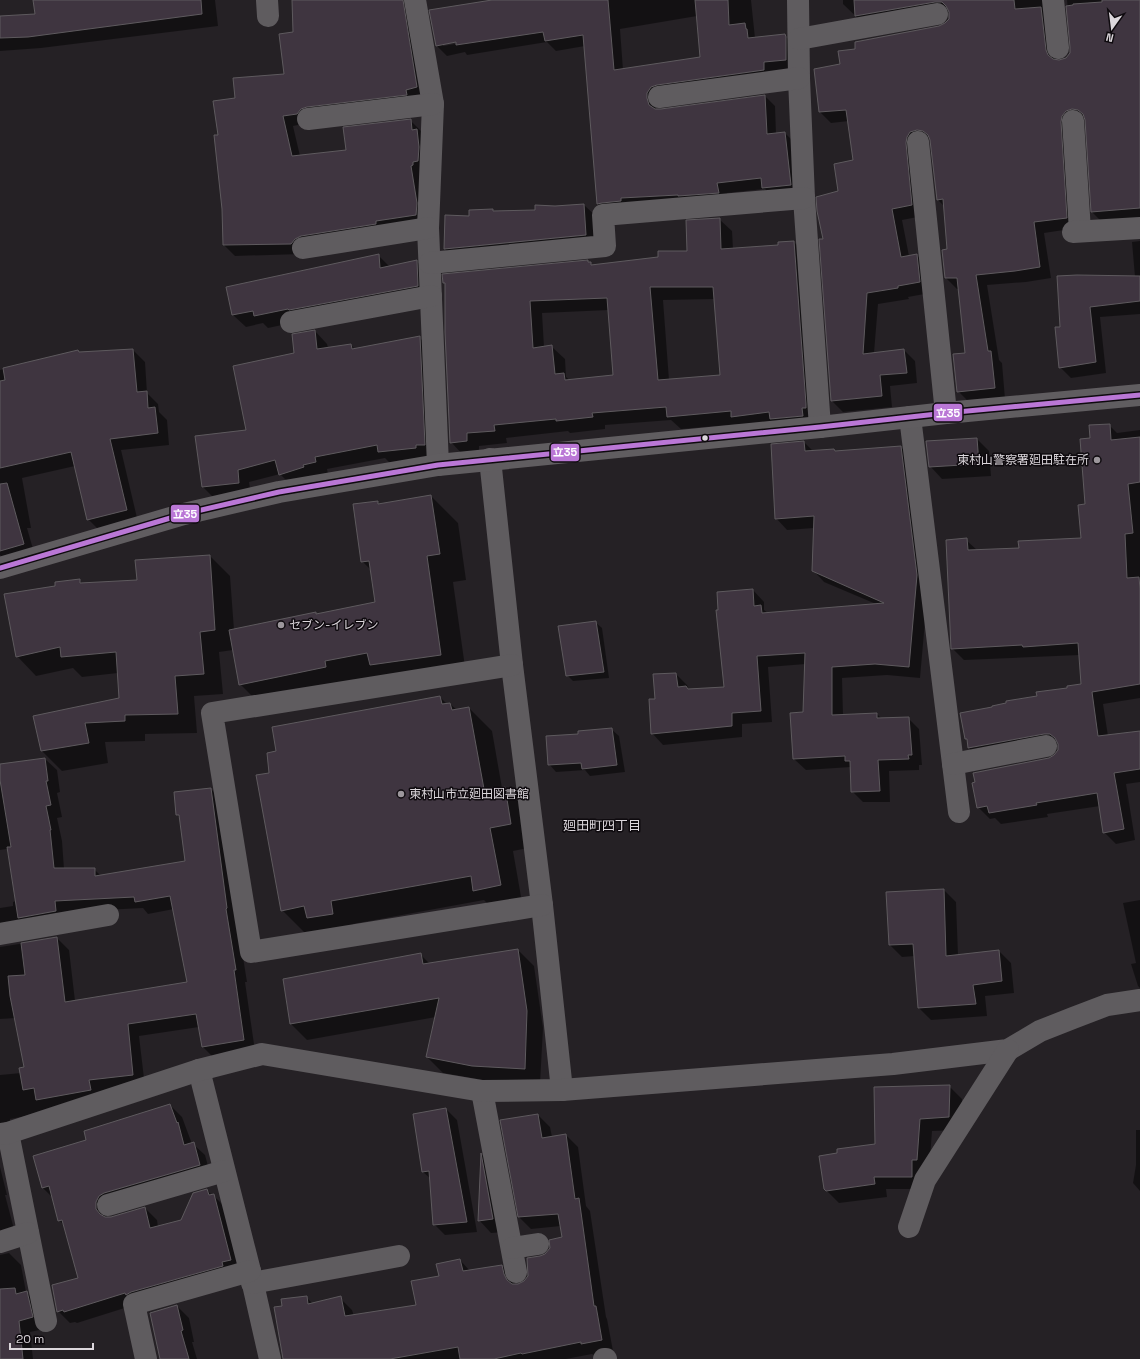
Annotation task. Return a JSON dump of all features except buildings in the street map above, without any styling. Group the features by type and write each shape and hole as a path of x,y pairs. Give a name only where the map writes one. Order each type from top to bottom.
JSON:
{"main road":[{"path":"0,568 184,514 279,492 438,465 910,418 946,413 1140,395"}],"street":[{"path":"415,0 433,104 428,228 438,465"},
{"path":"798,0 799,78 804,198 820,427"},
{"path":"1053,0 1058,48"},
{"path":"799,39 937,14"},
{"path":"659,98 799,78"},
{"path":"308,119 433,104"},
{"path":"1073,121 1077,232 1140,228"},
{"path":"918,142 946,413"},
{"path":"430,263 605,246 603,215 804,198"},
{"path":"303,248 428,228"},
{"path":"290,322 431,296"},
{"path":"910,418 958,812"},
{"path":"490,459 512,665 542,905 562,1090"},
{"path":"512,665 212,713 251,952 542,905"},
{"path":"953,764 1046,746"},
{"path":"0,934 108,915"},
{"path":"46,1321 28,1233 4,1133 199,1070 262,1054 482,1091 562,1090 893,1064 1008,1050 1040,1031 1073,1018 1108,1005 1140,1000"},
{"path":"909,1227 925,1180 1008,1050"},
{"path":"199,1070 270,1359"},
{"path":"482,1091 516,1272"},
{"path":"108,1205 224,1171"},
{"path":"0,1242 28,1233"},
{"path":"512,1248 538,1244"},
{"path":"146,1359 134,1304 251,1277 399,1256"}],"transit line":[{"name":"立35","path":"0,568 184,514 279,492 438,465 946,413 1140,395"}],"place":[{"name":"東村山警察署廻田駐在所","path":"1097,460"},
{"name":"セブン-イレブン","path":"281,625"},
{"name":"東村山市立廻田図書館","path":"401,794"}],"district":[{"name":"廻田町四丁目","path":"602,825"}]}
